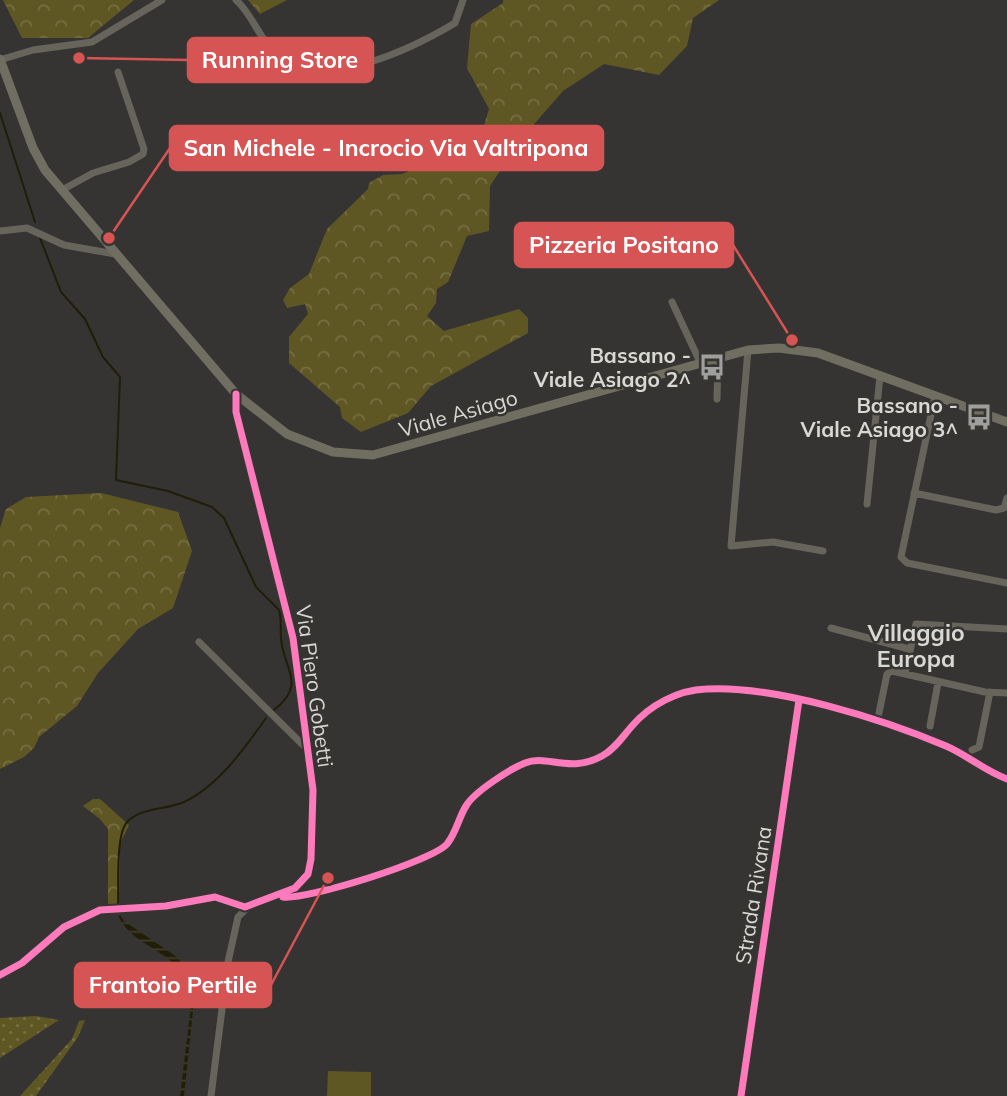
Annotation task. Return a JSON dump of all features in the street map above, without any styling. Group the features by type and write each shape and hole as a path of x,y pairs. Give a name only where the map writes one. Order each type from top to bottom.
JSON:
{"main road":[{"name":"Viale Asiago","path":"0,60 33,148 62,190 115,254 236,394 287,434 333,452 373,455 748,350 799,349 1005,418"}],"street":[{"path":"0,60 33,50 92,42 162,0"},
{"path":"236,0 278,56 296,67 310,71 374,61 418,46 455,23 463,0"},
{"path":"62,190 93,173 129,162 143,153 144,149 118,72"},
{"path":"0,232 27,228 64,245 115,254"},
{"path":"672,302 700,362"},
{"path":"748,350 732,546 773,542 822,551"},
{"path":"717,399 718,357"},
{"path":"867,504 880,376"},
{"name":"Via Piero Gobetti","path":"236,394 236,412 293,638 313,790 310,868 304,881 295,888 245,907"},
{"path":"935,396 901,554 904,561 1007,583"},
{"path":"914,493 996,510 1004,508 1007,498"},
{"path":"905,674 914,626 917,624 1007,629"},
{"path":"831,628 909,649"},
{"path":"199,642 307,749"},
{"path":"879,713 887,674 892,671 990,692 1007,693"},
{"path":"930,726 938,682"},
{"path":"273,896 287,898 328,890 430,855 446,845 468,801 483,789 534,761 570,766 603,755 645,713 678,695 714,688 799,700 913,733 950,748 1007,779"},
{"path":"972,750 979,747 990,692"},
{"name":"Strada Rivana","path":"741,1096 799,700"},
{"path":"0,975 22,963 75,920 100,910 155,907 215,897 245,907 238,917 232,941 211,1096"}],"green space":[{"path":"3,0 134,0 88,38 22,38"},
{"path":"248,0 287,0 260,14"},
{"path":"503,0 719,0 693,18 687,46 659,75 604,64 563,91 521,139 490,186 489,231 467,236 448,282 437,289 436,303 427,316 444,331 519,309 528,318 528,333 431,386 408,413 361,432 342,418 340,407 289,363 289,337 308,314 305,304 287,308 283,300 290,288 309,274 327,229 368,189 369,183 383,175 402,174 479,142 489,109 467,68 471,24 503,3"},
{"path":"101,493 178,512 192,551 173,608 138,629 98,673 77,706 39,737 34,748 24,757 0,769 0,528 6,509 26,497"},
{"path":"93,799 100,799 129,825 120,844 119,907 108,907 108,829 83,806"},
{"path":"36,1016 59,1020 0,1058 0,1018"},
{"path":"85,1020 78,1037 36,1096 20,1096 72,1039 79,1021"},
{"path":"328,1071 371,1072 371,1096 327,1096"}],"shaded area":[{"path":"117,910 124,921 177,957 196,983 184,1096 180,1096 192,997 187,981 179,968 130,932"}],"waterway":[{"path":"0,113 35,222"},
{"path":"40,238 61,292 85,319 103,357 120,377 116,480 168,491 212,507 224,518 256,587 279,610 281,639 292,684 284,701 274,710"},
{"path":"118,905 119,848 128,821 141,813 177,805 196,795 240,754 266,718"}],"cycle path":[{"path":"0,975 22,963 64,927 100,910 166,906 215,897 245,907 295,888 308,874 311,859 313,790 293,638 236,412 236,394"},
{"path":"283,897 341,886 395,869 437,851 450,840 470,800 518,766 533,761 579,763 602,756 615,746 639,718 656,705 696,690 764,692 860,715 946,746 1007,779"},
{"path":"741,1096 799,700"}],"place":[{"name":"Running Store","path":"79,58"},
{"name":"San Michele - Incrocio Via Valtripona","path":"109,238"},
{"name":"Pizzeria Positano","path":"792,340"},
{"name":"Bassano - Viale Asiago 2^","path":"712,367"},
{"name":"Bassano - Viale Asiago 3^","path":"979,417"},
{"name":"Frantoio Pertile","path":"328,878"}],"district":[{"name":"Villaggio Europa","path":"916,645"}]}
